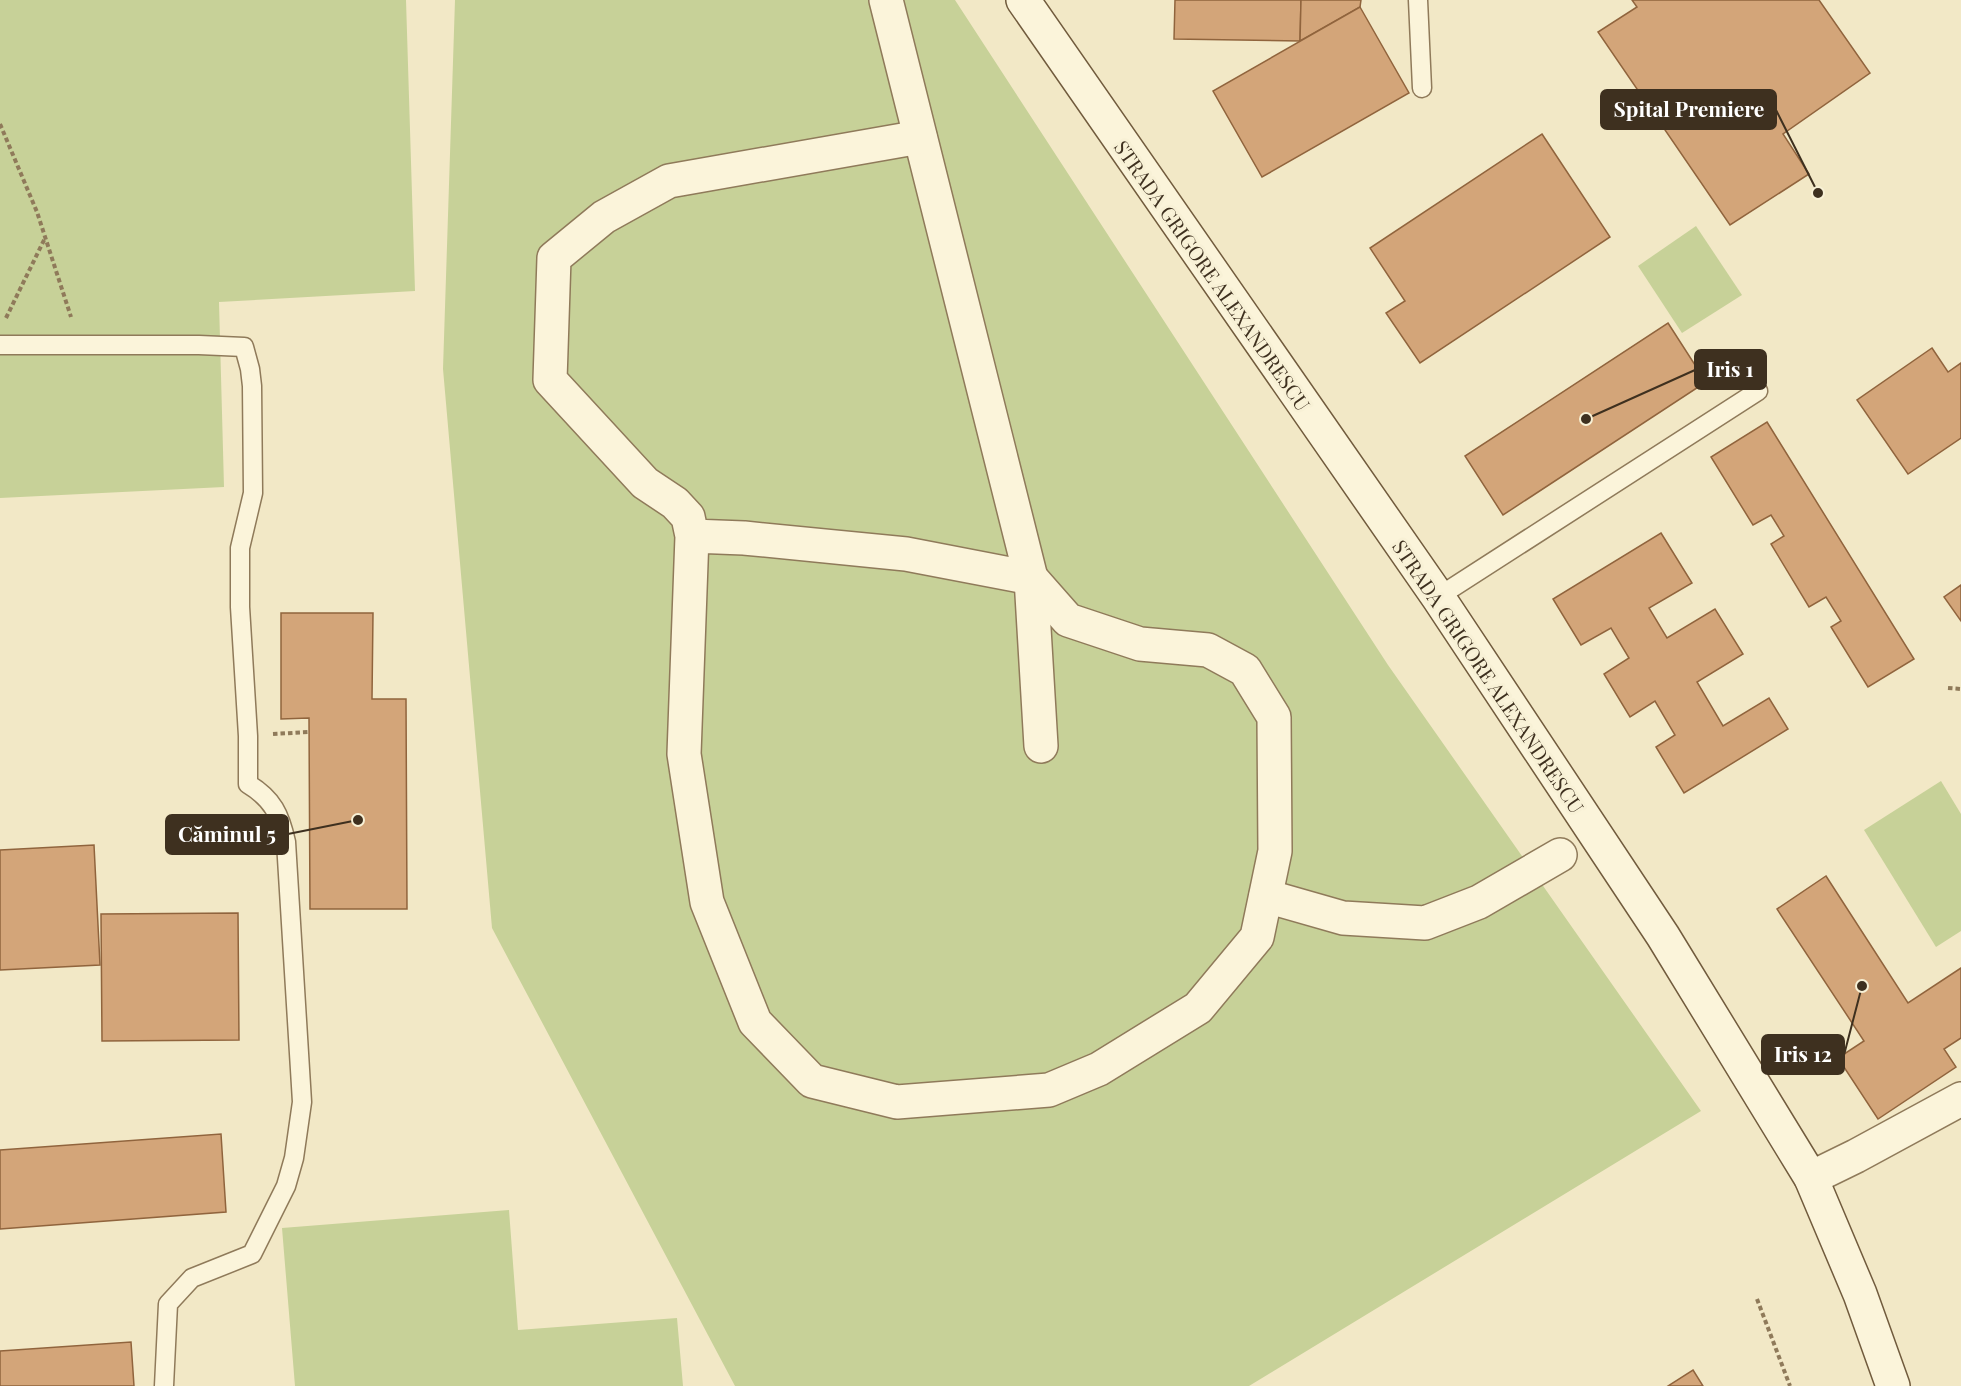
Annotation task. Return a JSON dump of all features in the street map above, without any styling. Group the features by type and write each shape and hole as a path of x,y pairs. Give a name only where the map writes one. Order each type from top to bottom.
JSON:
{"street":[{"path":"886,0 1031,578 1041,746"},
{"name":"STRADA GRIGORE ALEXANDRESCU","path":"1023,0 1438,597 1663,936 1811,1178 1860,1294 1893,1386"},
{"path":"692,536 744,538 906,554 1031,578 1068,620 1140,644 1208,650 1245,670 1274,717 1275,851 1257,937 1198,1008 1099,1069 1049,1090 897,1102 812,1081 755,1022 707,902 684,754 692,536 688,517 675,503 645,483 550,380 554,258 604,217 669,182 920,137"},
{"path":"1266,897 1343,918 1425,923 1479,902 1560,855"},
{"path":"1811,1178 1961,1099"}],"lane":[{"path":"1418,0 1422,88"},
{"path":"0,345 244,347 250,369 253,398 253,493 240,548 248,784 262,792 273,806 281,819 286,842 302,1102 294,1158 286,1186 252,1254 192,1278 168,1304 164,1386"},
{"path":"1438,597 1758,391"}],"path":[{"path":"0,124 37,212 80,345"},
{"path":"5,319 45,238"},
{"path":"1948,688 1961,689"},
{"path":"248,736 309,732"},
{"path":"1757,1299 1790,1386"}],"green space":[{"path":"0,0 406,0 415,291 219,302 224,487 0,498"},
{"path":"455,0 955,0 1388,665 1701,1111 1249,1386 735,1386 492,928 443,369"},
{"path":"1696,226 1742,295 1682,333 1638,266"},
{"path":"1941,781 1961,814 1961,931 1936,947 1864,830"},
{"path":"509,1210 518,1330 677,1318 683,1386 295,1386 282,1228"}],"building":[{"path":"1175,0 1301,0 1300,41 1174,39"},
{"path":"1301,0 1361,0 1360,7 1300,41"},
{"path":"1632,0 1819,0 1870,73 1783,134 1809,174 1730,225 1598,32 1637,7"},
{"path":"1360,7 1409,93 1262,177 1213,91"},
{"path":"1542,134 1610,237 1420,363 1386,313 1405,301 1370,248"},
{"path":"1668,323 1706,382 1503,515 1465,456"},
{"path":"1932,348 1948,372 1961,363 1961,438 1908,474 1857,400"},
{"path":"1767,422 1914,659 1868,687 1831,627 1841,621 1826,597 1809,607 1771,544 1784,536 1771,515 1753,525 1711,457"},
{"path":"1661,533 1692,583 1649,608 1667,638 1715,609 1743,654 1697,682 1723,726 1769,698 1788,729 1684,793 1656,747 1675,735 1655,701 1630,717 1604,674 1629,658 1611,628 1581,645 1553,599"},
{"path":"1961,585 1961,621 1944,597"},
{"path":"281,613 373,613 372,699 406,699 407,909 310,909 309,718 281,719"},
{"path":"94,845 100,965 0,970 0,850"},
{"path":"1826,876 1908,1003 1961,968 1961,1038 1944,1049 1956,1067 1878,1119 1838,1058 1864,1041 1777,909"},
{"path":"238,913 239,1040 102,1041 101,914"},
{"path":"221,1134 226,1212 0,1229 0,1150"},
{"path":"131,1342 134,1386 0,1386 0,1351"},
{"path":"1693,1370 1703,1386 1668,1386"}],"place":[{"name":"Spital Premiere","path":"1818,193"},
{"name":"Iris 1","path":"1586,419"},
{"name":"Căminul 5","path":"358,820"},
{"name":"Iris 12","path":"1862,986"}]}
